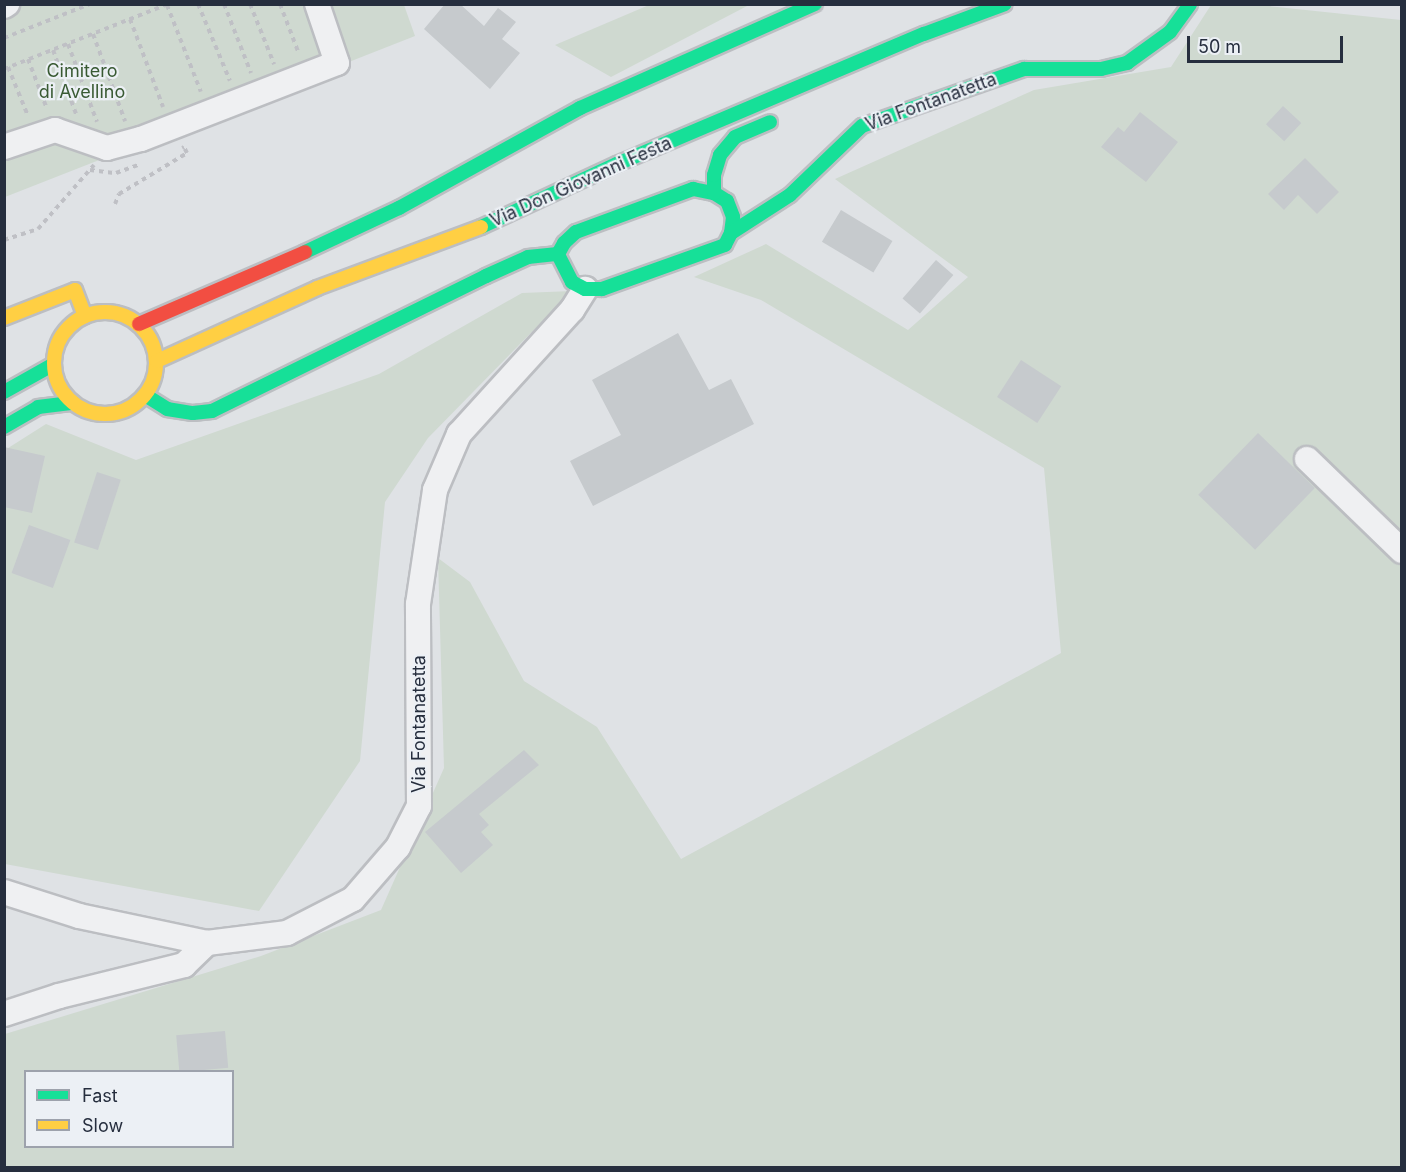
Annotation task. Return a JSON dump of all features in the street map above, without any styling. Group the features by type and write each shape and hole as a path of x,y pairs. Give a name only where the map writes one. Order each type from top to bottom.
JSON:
{"main road":[{"path":"139,324 241,282 399,208 580,108 815,4"},
{"name":"Via Don Giovanni Festa","path":"157,361 317,288 481,226 617,164 924,34 1005,4"},
{"name":"Via Fontanatetta","path":"585,289 602,290 725,245 731,233 790,195 862,126 1024,69 1101,69 1127,63 1170,32 1190,4"},
{"path":"873,71 924,34"},
{"path":"714,193 714,175 720,155 735,137 787,115"},
{"path":"558,254 564,243 576,232 693,189 714,193 727,201 732,217 731,233"},
{"path":"145,395 167,409 193,413 212,411 486,276 528,257 558,254"},
{"path":"558,254 572,282 585,289"},
{"path":"4,318 75,290 85,316"},
{"path":"113,312 139,324 151,341 157,361 152,385 145,395 134,406 119,412 103,414 87,411 73,403 56,379 54,364 56,349 62,335 72,324 85,316 113,312"},
{"path":"4,392 54,364"},
{"path":"4,427 38,407 73,403"}],"street":[{"path":"4,147 45,133 97,146 173,139 209,112 337,63 317,4"},
{"name":"Via Fontanatetta","path":"4,892 79,916 207,943 287,933 353,899 398,848 419,806 418,604 435,490 459,434 572,310 585,289"},
{"path":"1307,459 1401,551"},
{"path":"4,1014 59,996 184,965 207,943"}],"path":[{"path":"4,38 90,4"},
{"path":"198,4 260,93"},
{"path":"224,4 260,93"},
{"path":"250,4 260,93"},
{"path":"280,4 308,74"},
{"path":"45,133 6,68 168,5 209,112"},
{"path":"115,204 119,194 187,153 184,147 173,139 130,20"},
{"path":"93,34 132,141"},
{"path":"4,240 38,229 90,170 97,146 68,44"},
{"path":"53,50 97,146"},
{"path":"28,59 45,133"},
{"path":"90,170 116,173 145,162"}],"green space":[{"name":"Cimitero di Avellino","path":"5,5 404,5 415,36 5,197"},
{"path":"649,5 749,5 611,77 555,45"},
{"path":"1211,5 1259,5 1401,20 1401,1167 5,1168 5,1034 261,956 381,910 444,768 438,558 470,582 524,681 597,727 681,859 1061,653 1044,468 761,300 694,277 766,244 908,330 968,277 835,179 1034,90 1171,67"},
{"path":"572,291 428,438 385,502 360,761 259,911 5,864 5,450 46,424 136,460 379,374 522,293"}],"building":[{"path":"445,4 460,4 484,26 498,8 516,22 502,39 520,53 490,89 424,29"},
{"path":"1283,106 1301,123 1284,141 1266,124"},
{"path":"1140,112 1178,142 1146,182 1101,147 1118,127 1124,132"},
{"path":"1305,158 1339,192 1317,214 1298,195 1284,210 1268,194"},
{"path":"841,210 892,241 873,273 822,242"},
{"path":"936,260 953,275 920,314 903,298"},
{"path":"678,333 709,390 731,379 754,424 593,506 570,461 621,435 592,380"},
{"path":"1021,360 1061,386 1037,423 997,397"},
{"path":"1258,433 1315,488 1255,550 1198,495"},
{"path":"4,447 45,456 32,513 4,507"},
{"path":"97,472 121,480 98,550 74,542"},
{"path":"29,525 70,540 53,588 12,573"},
{"path":"524,750 539,765 479,814 489,825 481,832 493,845 461,873 425,832"},
{"path":"225,1031 228,1068 179,1070 176,1035"}],"traffic: fast":[{"path":"305,252 399,208 580,108 815,4"},
{"path":"481,227 617,164 924,34 1005,4"},
{"path":"731,233 790,195 862,126 1024,69 1101,69 1127,63 1170,32 1190,4"},
{"path":"714,193 714,175 720,155 735,137 770,122"},
{"path":"693,189 714,193 727,201 733,217 731,233 725,245 602,289 585,289 572,282 558,254 564,243 576,232 693,189"},
{"path":"145,395 167,409 193,413 212,411 486,276 528,257 558,254"},
{"path":"4,392 54,364"},
{"path":"4,427 38,407 73,403"}],"traffic: slow":[{"path":"157,361 317,288 481,227"},
{"path":"4,318 75,290 85,316"},
{"path":"105,312 125,316 141,327 152,343 156,363 152,383 141,399 125,410 105,414 85,410 69,399 58,383 54,363 58,343 69,327 85,316 105,312"}],"traffic: jam":[{"path":"139,324 305,252"}]}
